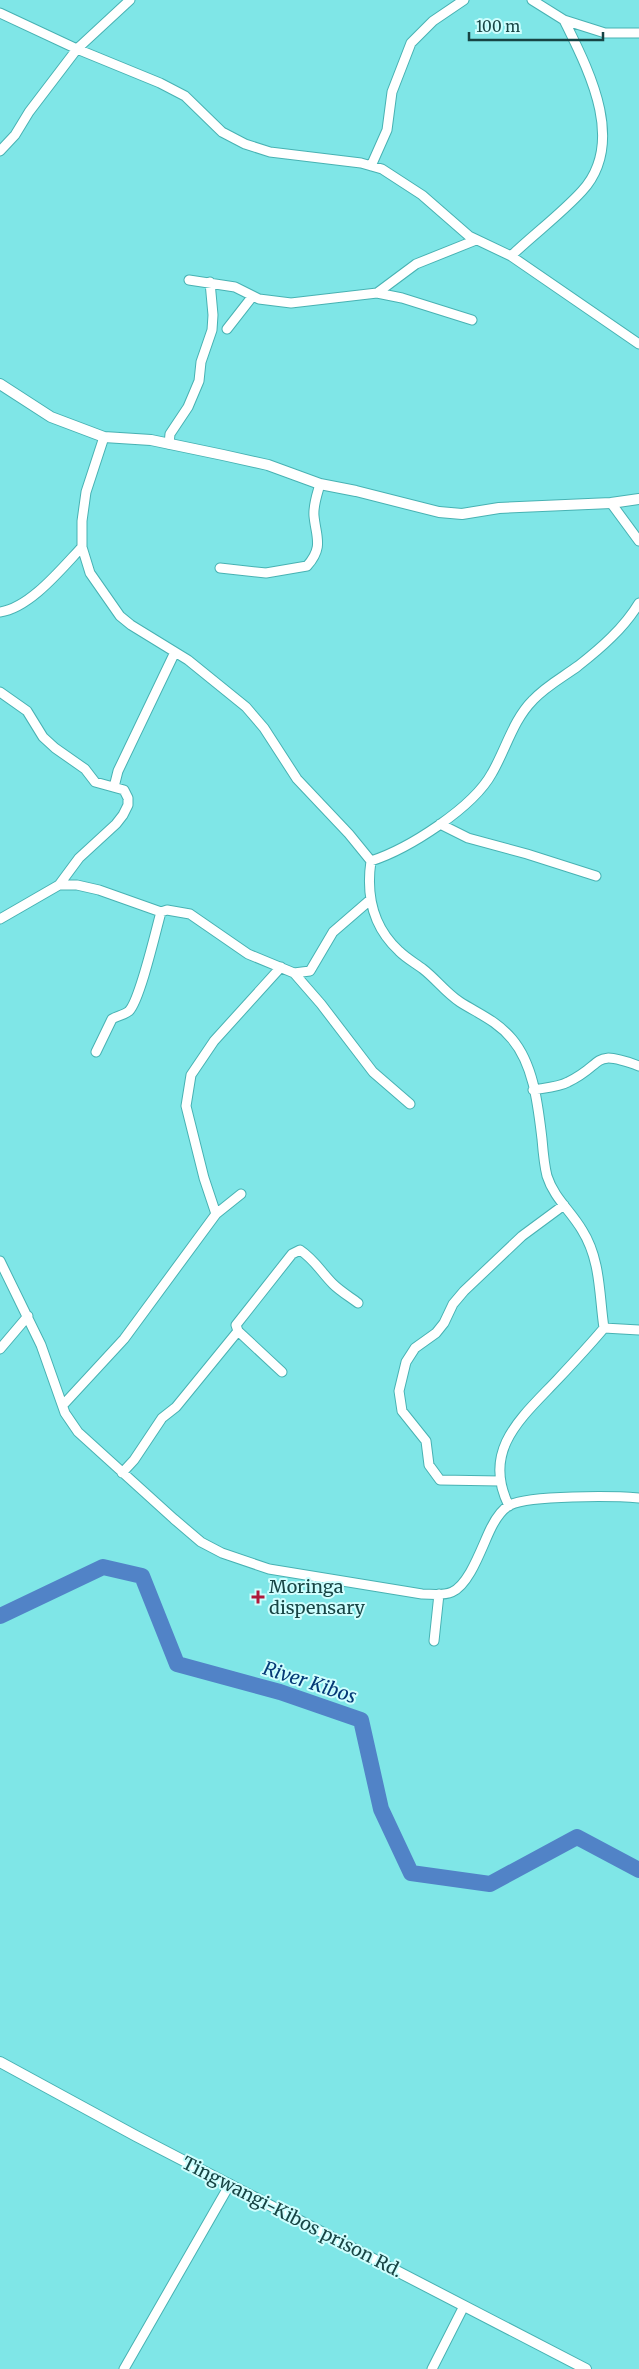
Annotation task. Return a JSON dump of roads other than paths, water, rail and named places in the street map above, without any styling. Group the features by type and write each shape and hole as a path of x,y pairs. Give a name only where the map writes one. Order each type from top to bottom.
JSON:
{"street":[{"path":"0,151 15,135 29,112 77,50 130,0"},
{"path":"371,166 387,130 392,92 410,43 434,21 464,0"},
{"path":"532,0 564,20 605,33 639,33"},
{"path":"0,13 77,50 160,83 185,96 222,132 245,144 270,152 322,157 382,169 415,190 458,228 476,240 511,256 639,344"},
{"path":"511,256 583,190 598,160 604,140 603,123 596,95 564,20"},
{"path":"377,293 416,264 476,240"},
{"path":"189,280 210,282 235,288 252,297 291,303 377,293 402,298 472,320"},
{"path":"168,444 170,434 188,407 199,381 201,362 212,330 210,282"},
{"path":"227,329 252,297"},
{"path":"0,384 51,417 104,437 151,440 268,465 320,484 439,512 462,514 499,508 639,499"},
{"path":"104,437 86,492 82,547 90,573 120,616 138,631 175,652 255,716 297,779 356,841 370,861 368,881 370,900 382,930 398,951 423,969 459,1001 493,1020 512,1039 527,1064 539,1114 546,1173 554,1192 583,1230 600,1280 604,1328 516,1424 501,1458 500,1481 502,1493 509,1506"},
{"path":"220,568 266,573 307,566 315,553 319,540 314,516 314,505 320,484"},
{"path":"611,502 639,541"},
{"path":"0,612 19,604 38,592 82,547"},
{"path":"370,861 390,854 440,824 484,786 517,722 531,701 600,647 625,624 639,603"},
{"path":"114,787 118,771 175,652"},
{"path":"0,692 26,712 43,736 55,748 85,769 95,782 124,790 128,798 128,806 116,824 79,858 59,885 0,919"},
{"path":"440,824 468,838 596,876"},
{"path":"59,885 78,885 99,890 161,912 167,910 190,914 248,954 294,974 326,1010 373,1072 410,1104"},
{"path":"294,974 310,971 332,932 370,900"},
{"path":"96,1052 112,1019 127,1012 133,1004 143,978 161,912"},
{"path":"216,1214 204,1178 186,1106 191,1075 214,1041 281,968"},
{"path":"533,1090 568,1083 594,1063 607,1057 639,1066"},
{"path":"63,1404 124,1339 216,1214 241,1194"},
{"path":"500,1481 440,1480 429,1465 426,1441 402,1411 399,1391 401,1377 410,1353 436,1333 444,1323 458,1297 522,1236 564,1206"},
{"path":"282,1372 238,1331 236,1325 237,1321 292,1254 297,1250 304,1252 319,1266 331,1282 358,1303"},
{"path":"0,1261 28,1316 54,1377 63,1404 78,1432 201,1542 242,1562 309,1577 422,1594 439,1594 459,1588 465,1581 493,1525 509,1506 531,1500 616,1496 639,1498"},
{"path":"0,1349 28,1316"},
{"path":"604,1328 639,1330"},
{"path":"122,1473 134,1460 162,1418 176,1407 238,1331"},
{"path":"434,1641 439,1594"},
{"name":"Tingwangi-Kibos prison Rd.","path":"0,2062 586,2369"},
{"path":"124,2369 230,2184"},
{"path":"432,2369 464,2306"}],"waterway":[{"name":"River Kibos","path":"0,1616 103,1567 142,1576 177,1664 280,1692 361,1720 381,1809 411,1873 490,1884 577,1837 639,1870"}],"place":[{"name":"Moringa dispensary","path":"258,1597"}]}
